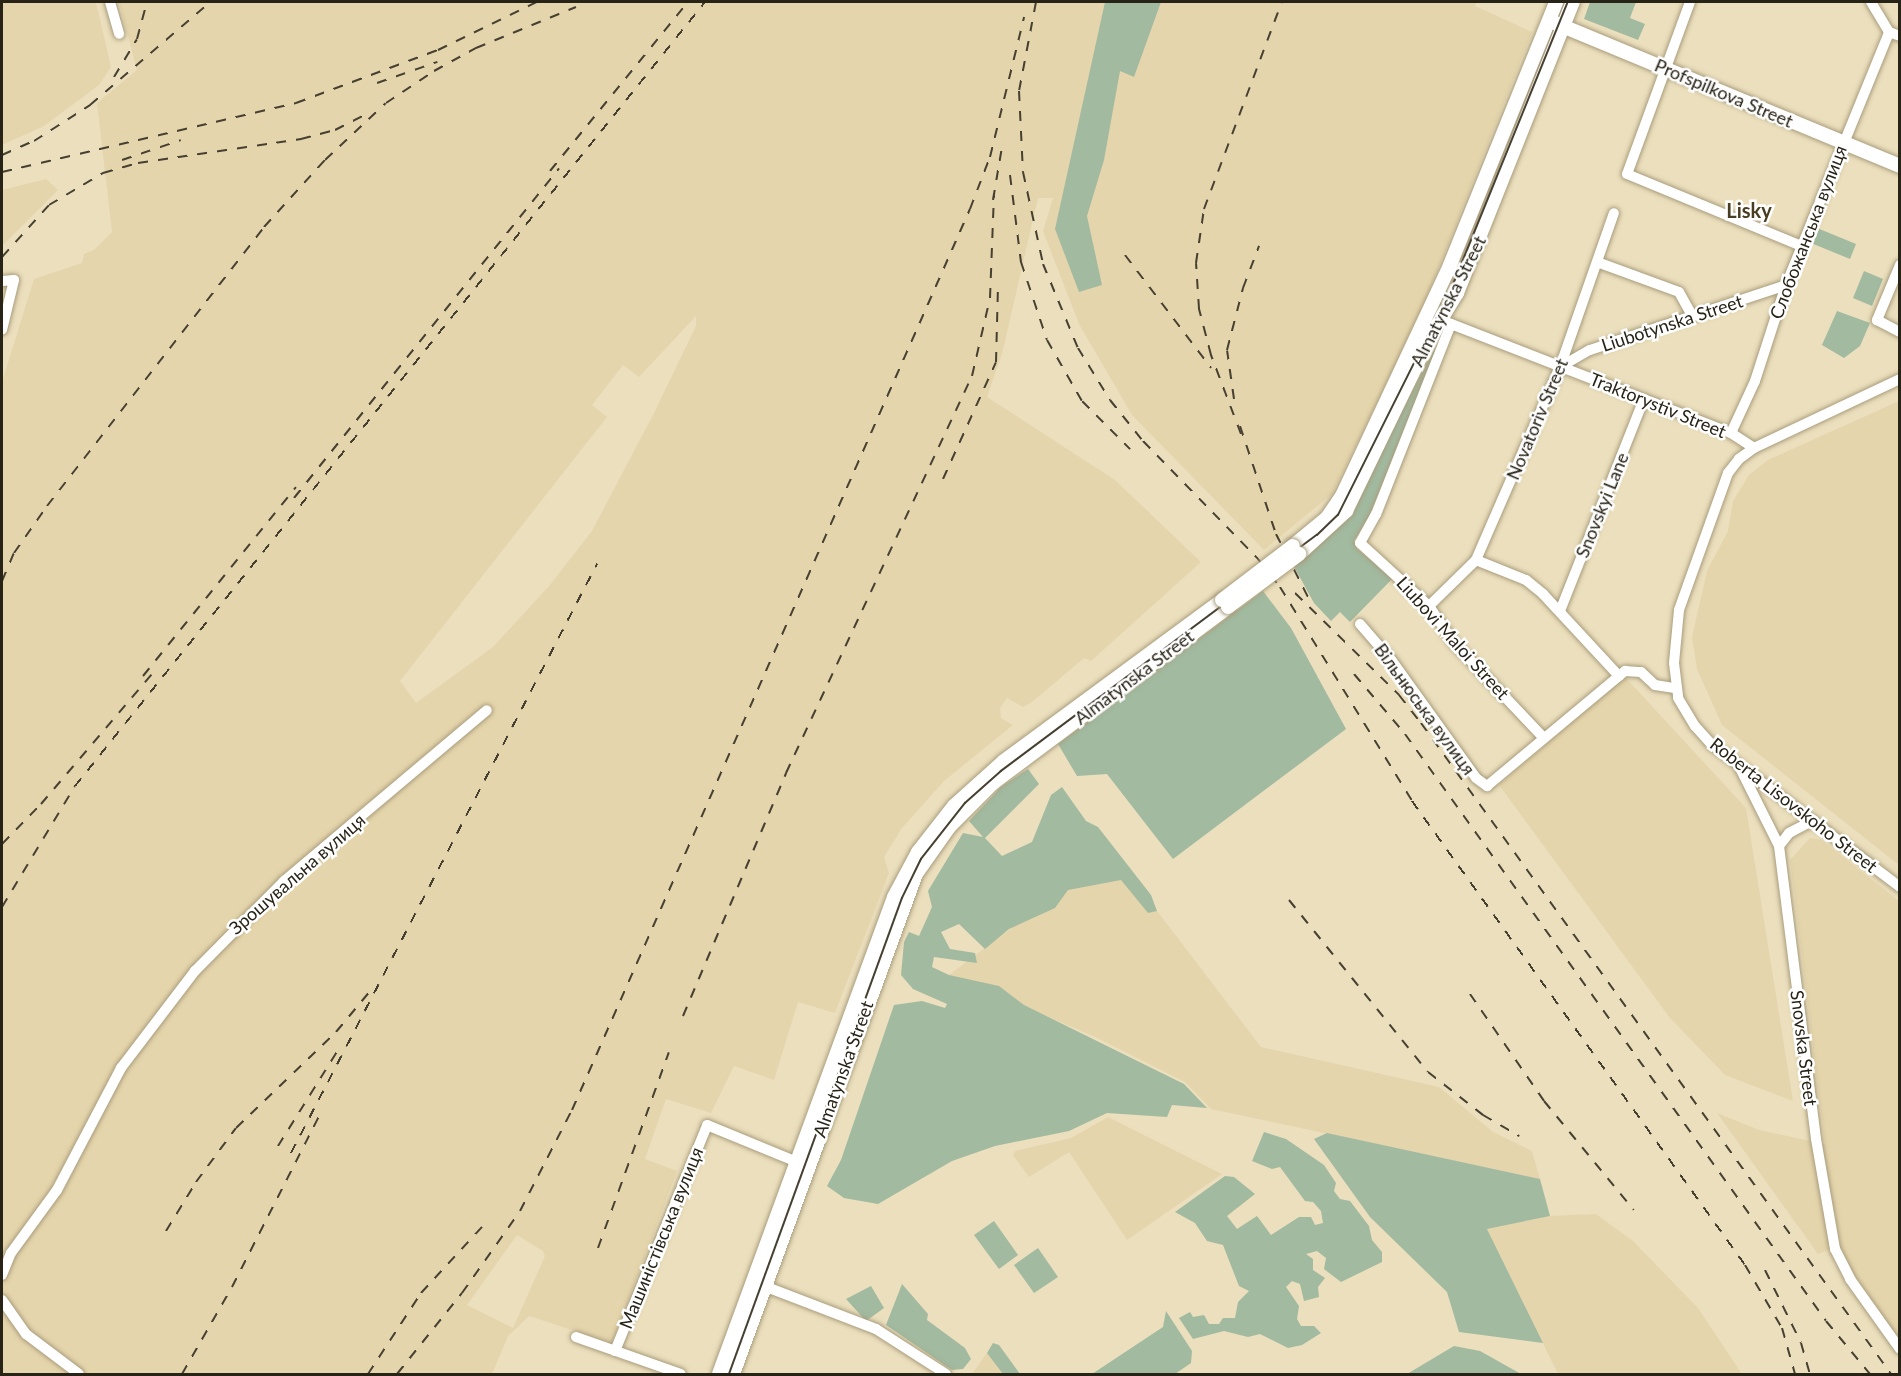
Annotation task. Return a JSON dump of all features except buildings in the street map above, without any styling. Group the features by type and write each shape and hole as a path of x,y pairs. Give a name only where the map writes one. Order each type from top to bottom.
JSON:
{"street":[{"path":"110,2 119,34"},
{"name":"Almatynska Street","path":"1296,550 1327,518 1342,496 1427,315 1556,2"},
{"name":"Almatynska Street","path":"1360,543 1376,514 1446,322 1574,2"},
{"path":"1690,2 1627,174 1802,246"},
{"path":"1871,2 1894,34"},
{"name":"Profspilkova Street","path":"1549,21 1899,166"},
{"name":"Слобожанська вулиця","path":"1731,434 1755,381 1786,285 1843,143 1894,34"},
{"name":"Novatoriv Street","path":"1429,606 1476,560 1560,367 1614,213"},
{"path":"1597,262 1679,292 1692,315"},
{"path":"1899,265 1877,320 1899,332"},
{"path":"2,281 14,280 2,330"},
{"name":"Liubotynska Street","path":"1560,367 1590,350 1786,285"},
{"name":"Traktorystiv Street","path":"1427,315 1731,434 1754,448"},
{"name":"Almatynska Street","path":"733,1374 912,881 931,851 970,805 1009,770 1346,511 1446,322"},
{"path":"1543,737 1619,676 1633,669 1641,672 1655,685 1676,688 1674,636 1679,610 1728,473 1754,448 1899,379"},
{"name":"Snovskyi Lane","path":"1560,611 1644,399"},
{"name":"Liubovi Maloi Street","path":"1360,543 1429,606 1454,643 1543,737"},
{"path":"1476,560 1526,580 1560,611 1619,676"},
{"name":"Almatynska Street","path":"718,1374 894,897 927,838 954,806 1004,761 1225,603"},
{"name":"Вільнюська вулиця","path":"1360,624 1392,661 1482,785 1493,784 1543,737"},
{"name":"Roberta Lisovskoho Street","path":"1676,688 1695,726 1737,763 1899,887"},
{"name":"Зрошувальна вулиця","path":"2,1275 11,1253 57,1190 121,1068 195,971 284,880 487,710"},
{"name":"Snovska Street","path":"1737,763 1779,846 1816,1139 1835,1249 1850,1279 1899,1349"},
{"path":"1779,846 1794,829 1812,821"},
{"name":"Машиністівська вулиця","path":"615,1351 707,1125 796,1162"},
{"path":"764,1286 876,1329 946,1374"},
{"path":"2,1300 26,1335 79,1374"},
{"path":"576,1337 681,1374"}],"shaded area":[{"path":"2,2 96,2 111,67 99,85 44,126 2,145"},
{"path":"119,2 1476,2 1475,6 1532,32 1421,312 1332,494 1264,550 1132,415 1079,324 1043,231 1053,198 1038,198 1002,354 987,397 1115,480 1201,562 1091,661 1084,658 1023,707 1007,698 1000,708 1001,718 1013,725 944,781 902,828 884,857 889,873 835,1013 798,1002 774,1080 734,1066 711,1113 666,1099 645,1159 677,1171 612,1343 529,1316 508,1336 492,1374 2,1374 2,382 34,279 82,263 84,254 94,250 112,232 97,103 137,70","holes":["696,316 696,326 654,413 592,531 549,586 493,647 416,703 400,681 607,417 592,405 623,365 639,377","517,1235 543,1251 545,1256 513,1328 467,1305"]},
{"path":"46,179 58,190 2,246 2,190"},
{"path":"1899,401 1899,865 1722,725 1697,669 1692,637 1707,571 1728,531 1733,501 1749,475 1768,460"},
{"path":"1625,677 1746,808 1793,1101 1725,1075 1670,1018 1499,785"},
{"path":"1810,838 1821,840 1899,901 1899,1340 1844,1260 1840,1245 1818,1254 1717,1113 1759,1130 1825,1144 1790,860"},
{"path":"1112,852 1261,1047 1439,1087 1493,1132 1532,1151 1540,1179 1211,1109 1185,1082 1093,1036 949,975"},
{"path":"1108,1117 1222,1174 1127,1240 1069,1152 1029,1177 1013,1155 1015,1151 1071,1138"},
{"path":"1596,1214 1633,1241 1698,1308 1742,1374 1558,1374 1487,1229 1550,1216"},
{"path":"987,1353 1004,1373 1003,1374 972,1374"}],"green space":[{"path":"1105,2 1161,2 1134,77 1120,71 1104,160 1087,216 1102,285 1079,292 1055,229"},
{"path":"1590,2 1636,2 1630,18 1645,24 1638,40 1584,19"},
{"path":"1817,228 1856,244 1850,259 1811,243"},
{"path":"1864,271 1883,279 1872,306 1853,298"},
{"path":"1837,311 1870,323 1860,346 1844,358 1822,345"},
{"path":"1443,333 1369,517 1354,541 1357,549 1393,578 1350,622 1340,612 1331,621 1314,603 1292,563 1333,532 1346,516"},
{"path":"1263,591 1291,628 1346,729 1173,859 1107,774 1077,776 1058,744"},
{"path":"1028,769 1039,784 985,838 1002,856 1032,842 1051,795 1062,787 1086,821 1098,827 1151,895 1157,911 1148,913 1121,880 1068,890 1055,908 1009,929 985,949 959,924 941,932 950,949 975,953 977,963 934,957 932,967 949,975 999,986 1024,1005 1184,1084 1207,1108 1172,1105 1167,1117 1107,1113 1069,1131 995,1146 952,1161 878,1204 844,1198 827,1186 841,1160 894,1005 922,1001 945,1008 947,1004 913,989 901,975 904,942 909,932 919,936 932,907 928,891 963,833 983,837 969,821 1001,787"},
{"path":"1264,1132 1286,1139 1324,1165 1336,1183 1334,1191 1340,1199 1350,1201 1369,1226 1372,1240 1382,1252 1382,1262 1341,1282 1324,1269 1326,1258 1317,1251 1306,1254 1313,1259 1313,1270 1325,1278 1318,1287 1319,1297 1304,1301 1300,1284 1292,1281 1286,1287 1299,1306 1297,1319 1301,1326 1314,1326 1321,1333 1302,1345 1288,1348 1260,1334 1248,1337 1224,1331 1193,1339 1179,1318 1190,1312 1193,1317 1204,1315 1209,1324 1219,1324 1223,1318 1235,1318 1238,1302 1249,1291 1239,1286 1223,1245 1207,1241 1195,1223 1175,1212 1225,1176 1234,1177 1255,1194 1227,1216 1237,1229 1257,1216 1271,1235 1299,1217 1311,1217 1315,1225 1323,1223 1321,1211 1313,1202 1305,1201 1280,1167 1272,1169 1252,1161"},
{"path":"1327,1133 1540,1179 1550,1216 1487,1229 1543,1343 1459,1332 1447,1292 1370,1217 1314,1139"},
{"path":"994,1221 1018,1255 999,1269 974,1235"},
{"path":"1038,1248 1058,1277 1034,1293 1014,1265"},
{"path":"902,1284 928,1314 927,1320 965,1348 971,1359 963,1369 952,1370 886,1325"},
{"path":"871,1286 884,1308 866,1321 846,1299"},
{"path":"1166,1311 1192,1351 1191,1363 1175,1374 1092,1374 1163,1327"},
{"path":"993,1343 999,1345 1020,1374 1003,1374 987,1353"},
{"path":"1454,1346 1480,1351 1521,1374 1407,1374"}],"tram line":[{"path":"729,1374 902,898 921,859 965,803 1001,771 1317,535 1338,515 1452,287 1568,2"}],"railway":[{"path":"114,77 137,39 147,2"},
{"path":"2,155 34,141 90,105 210,2"},
{"path":"2,172 296,103 438,50 537,2"},
{"path":"550,171 688,2"},
{"path":"2,907 75,786 705,2"},
{"path":"1036,2 1019,91 1023,172 1043,264 1078,348 1110,400 1143,441 1258,559 1280,587 1412,801 1745,1265 1782,1328 1795,1374"},
{"path":"1241,434 1211,355 1199,309 1196,263 1204,209 1282,2"},
{"path":"2,581 14,553 47,506 264,227 325,160 386,103 434,71 476,48 576,7"},
{"path":"397,1374 462,1293 520,1211 572,1110 970,209 990,157 1024,17"},
{"path":"377,83 437,62"},
{"path":"2,257 49,205 103,173 138,163 301,139 335,130 365,115"},
{"path":"122,160 181,140"},
{"path":"993,200 1002,147"},
{"path":"294,498 559,168"},
{"path":"1010,175 1021,262 1047,340 1082,401 1130,449"},
{"path":"683,1016 786,773 972,376 990,298 994,193"},
{"path":"1234,399 1227,350 1243,288 1259,246"},
{"path":"1125,255 1211,368"},
{"path":"943,479 996,362 998,285"},
{"path":"1240,426 1276,534 1310,601"},
{"path":"143,676 296,487"},
{"path":"291,1153 597,564"},
{"path":"1295,593 1399,695 1421,723 1891,1374"},
{"path":"2,844 41,804 153,673"},
{"path":"1354,674 1405,734 1826,1321 1870,1374"},
{"path":"1289,900 1428,1072 1483,1115 1519,1136"},
{"path":"166,1231 196,1182 236,1128 336,1032 371,990"},
{"path":"1470,994 1544,1101 1634,1210"},
{"path":"278,1146 338,1050"},
{"path":"598,1248 669,1052"},
{"path":"182,1374 232,1287 320,1114"},
{"path":"368,1374 421,1293 482,1227"},
{"path":"1765,1270 1801,1343 1810,1374"}],"district":[{"name":"Lisky","path":"1749,210"}]}
